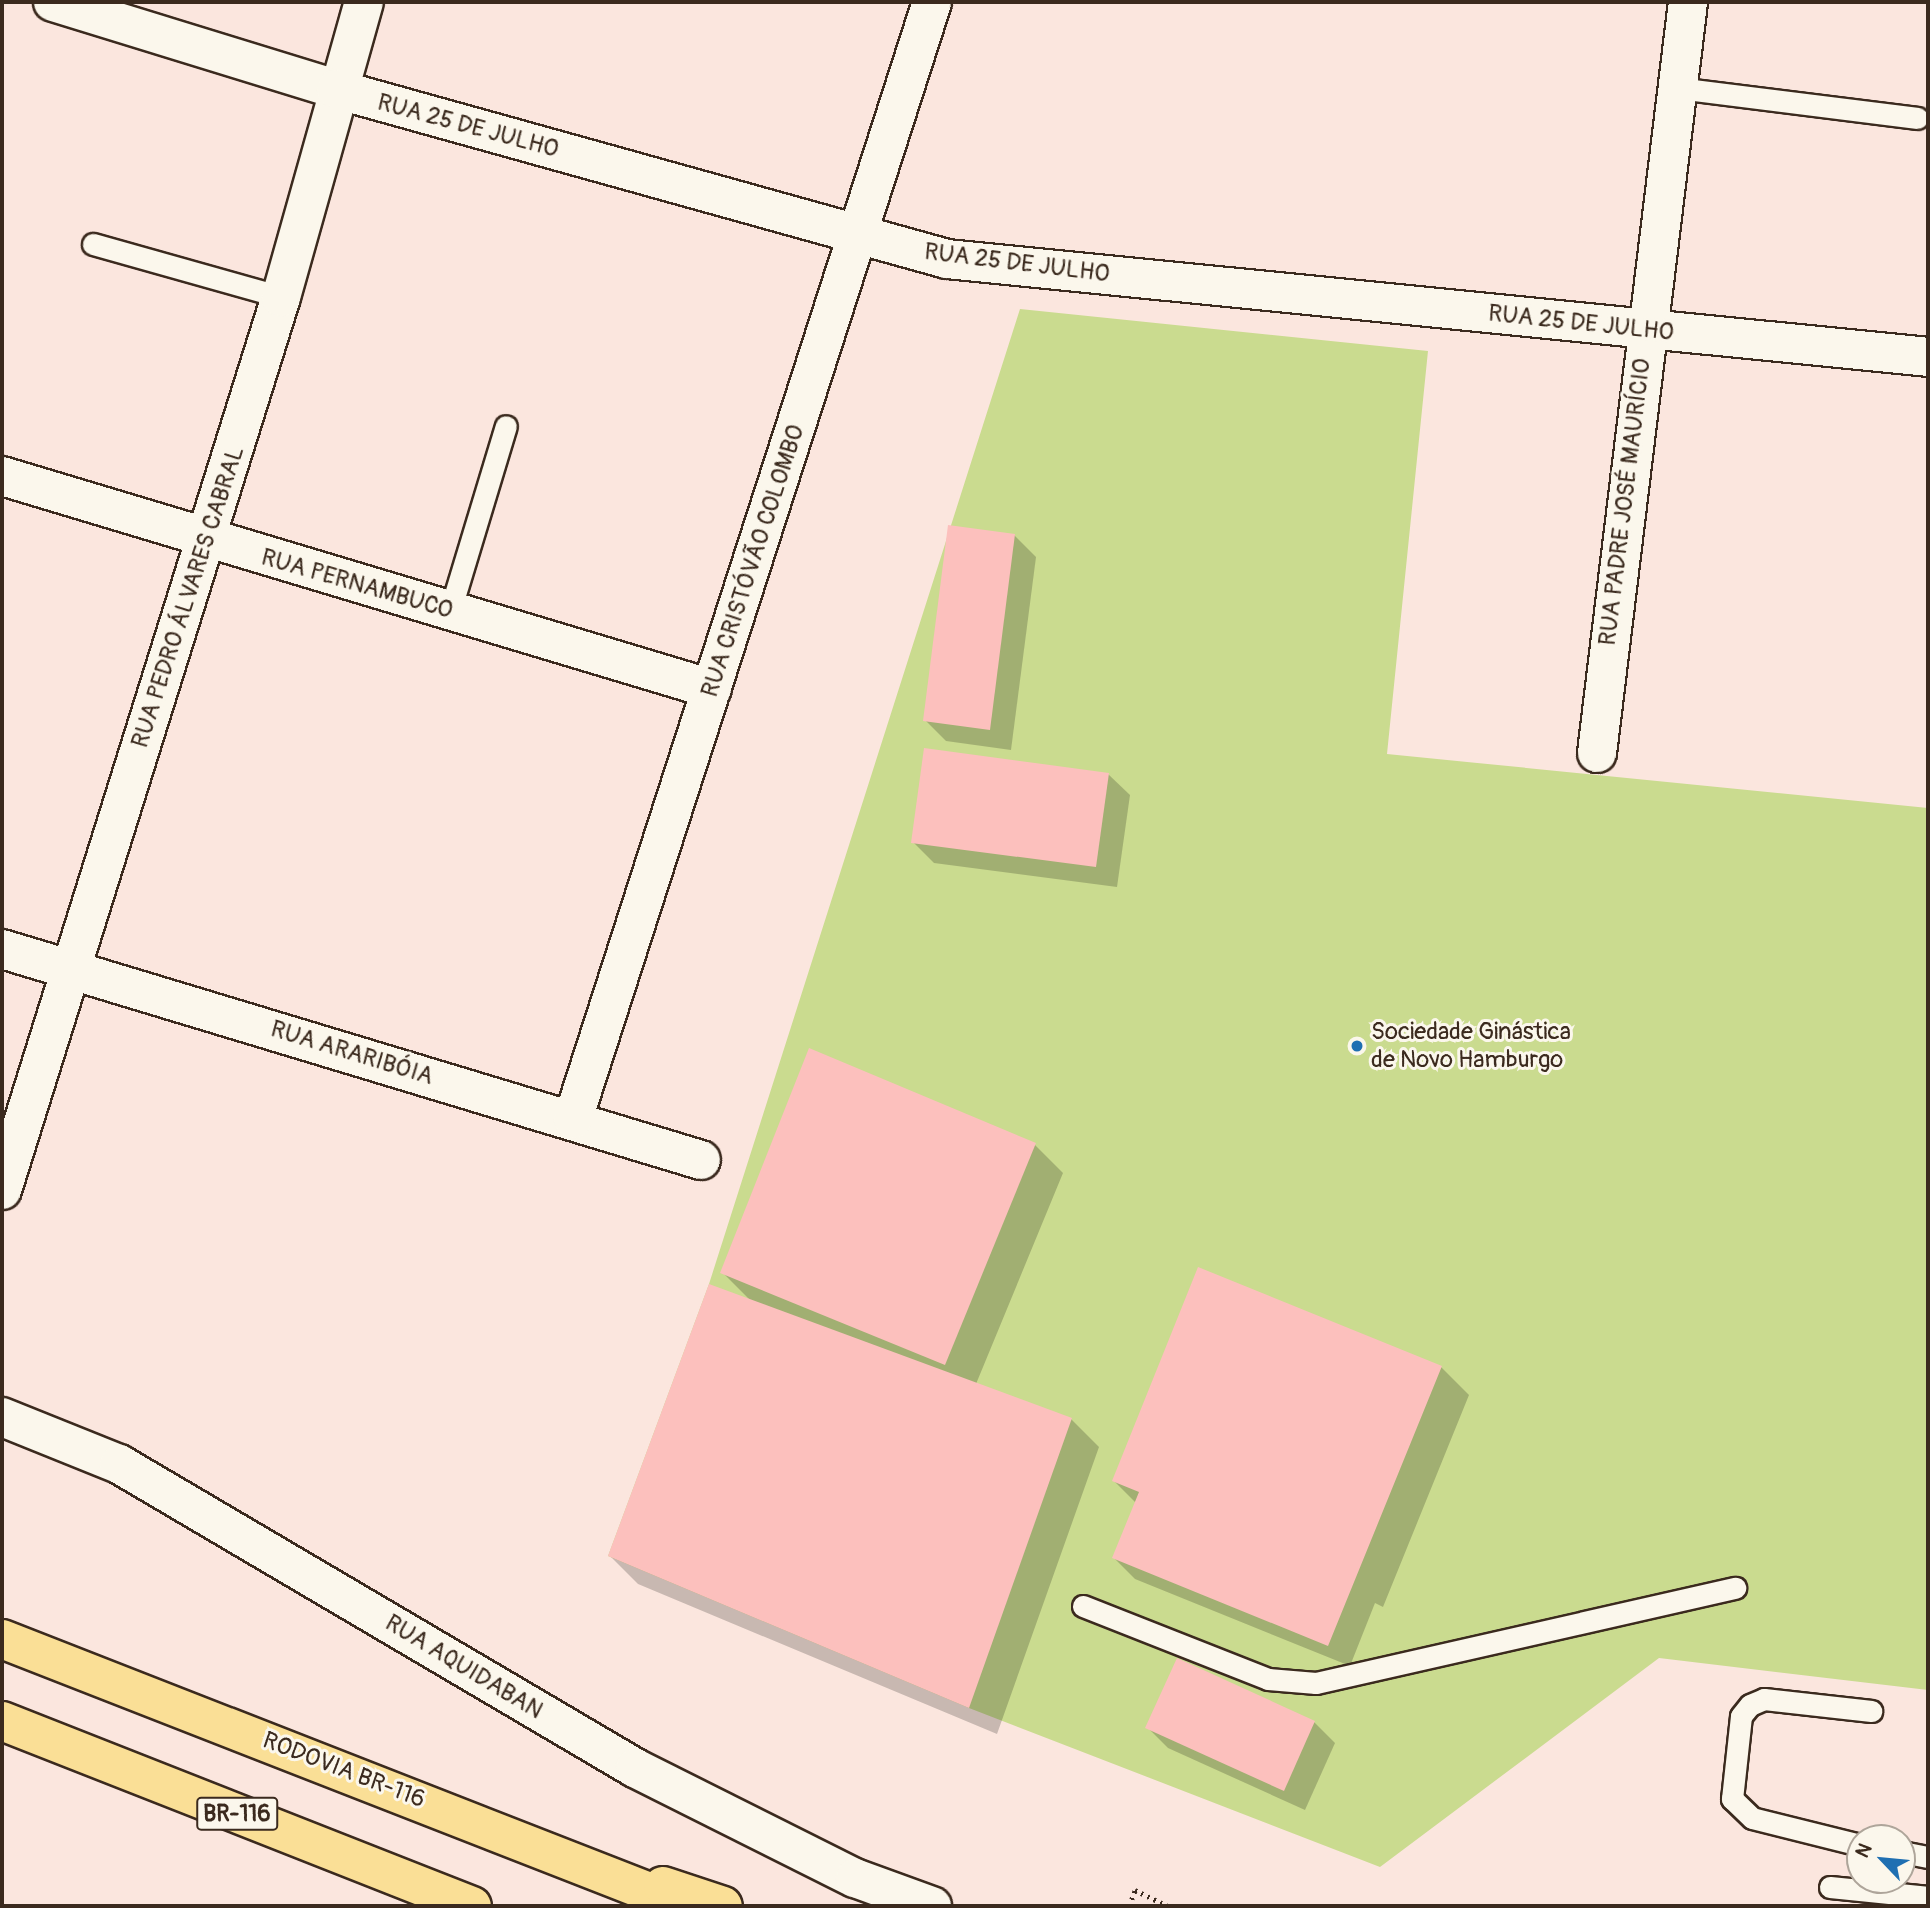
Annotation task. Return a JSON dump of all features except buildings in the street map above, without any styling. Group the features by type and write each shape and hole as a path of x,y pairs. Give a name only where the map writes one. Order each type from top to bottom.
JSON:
{"highway":[{"name":"RODOVIA BR-116","path":"2,1639 469,1819 685,1906"},
{"name":"BR-116","path":"2,1721 472,1906"},
{"path":"469,1819 723,1906"}],"street":[{"name":"RUA 25 DE JULHO","path":"53,2 336,89 947,259 1928,357"},
{"name":"RUA PEDRO ÁLVARES CABRAL","path":"2,1190 207,540 281,297 336,89 365,2"},
{"name":"RUA CRISTÓVÃO COLOMBO","path":"573,1119 932,2"},
{"name":"RUA PADRE JOSÉ MAURÍCIO","path":"1597,753 1645,330 1688,2"},
{"name":"RUA PERNAMBUCO","path":"2,476 207,540 712,689"},
{"name":"RUA ARARIBÓIA","path":"2,950 573,1119 701,1160"},
{"name":"RUA AQUIDABAN","path":"2,1417 119,1464 635,1769 855,1878 932,1906"}],"lane":[{"path":"1677,88 1917,118"},
{"path":"93,244 281,297"},
{"path":"450,611 506,426"},
{"path":"1083,1606 1268,1679 1316,1683 1735,1588"},
{"path":"1846,1842 1752,1818 1732,1799 1741,1716 1750,1705 1764,1699 1871,1711"},
{"path":"1830,1887 1928,1897"}],"path":[{"path":"1129,1906 1135,1891 1168,1906"}],"green space":[{"name":"Sociedade Ginástica de Novo Hamburgo","path":"1020,309 1428,351 1387,754 1928,808 1928,1690 1659,1658 1380,1867 969,1708 608,1556 709,1284"}],"place":[{"name":"Sociedade Ginástica de Novo Hamburgo","path":"1357,1046"}]}
